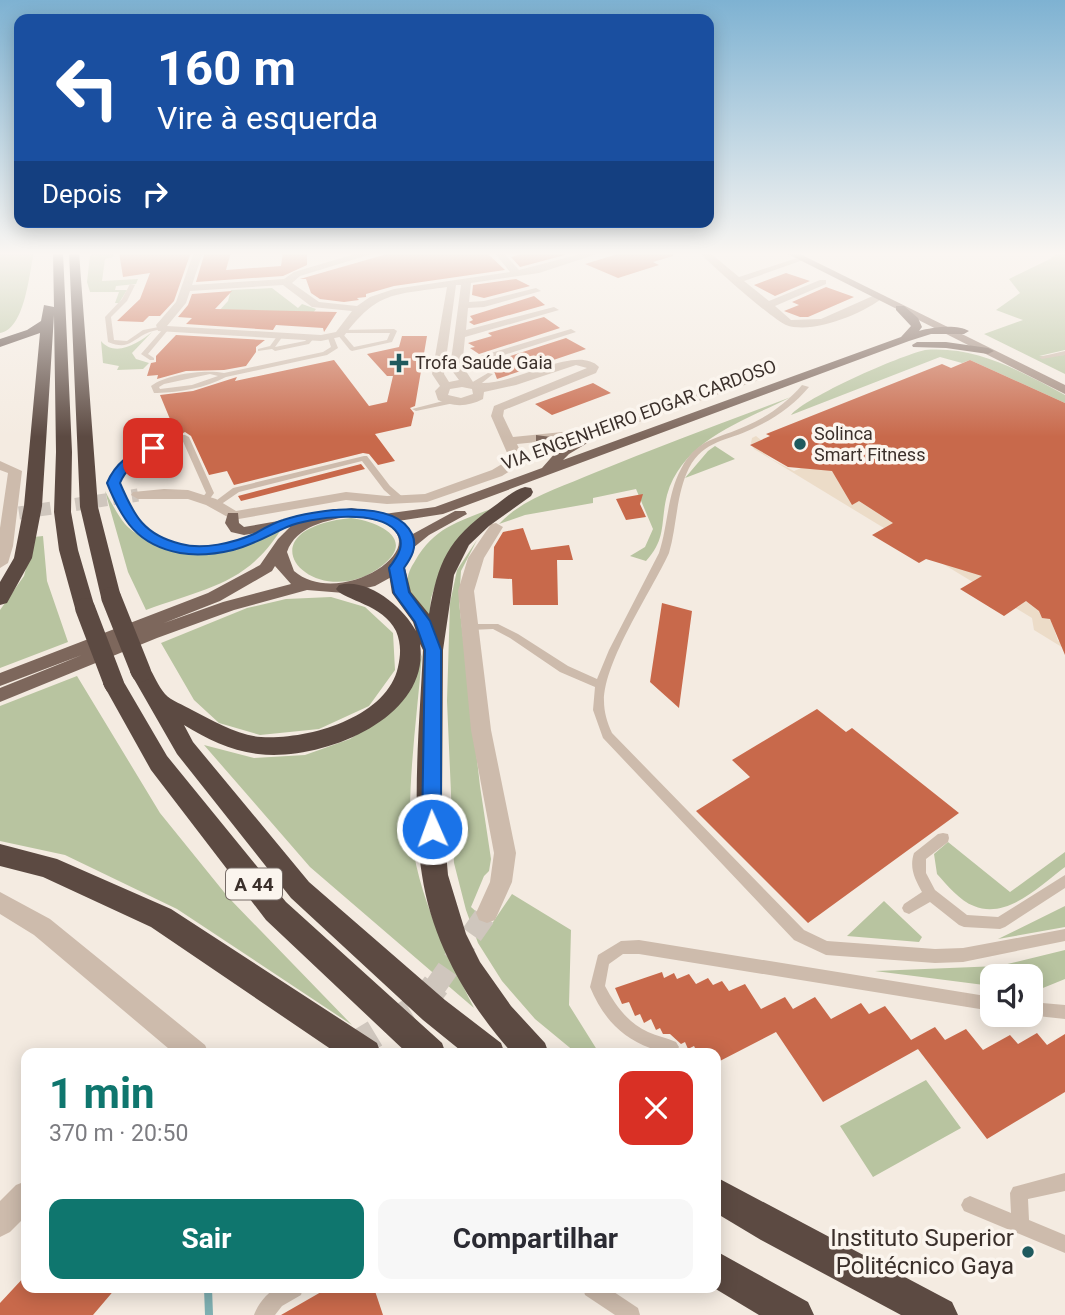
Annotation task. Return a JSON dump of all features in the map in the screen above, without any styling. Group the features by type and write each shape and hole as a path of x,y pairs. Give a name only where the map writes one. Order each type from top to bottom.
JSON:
{"highway":[{"path":"0,599 23,558 33,506 48,313"},
{"name":"A 44","path":"63,313 64,452 59,483 67,551 114,684 159,763 276,911 424,1048"},
{"name":"A 44","path":"69,313 89,507 111,597 141,672 185,748 300,890 434,1010 482,1048"},
{"path":"0,342 32,333 47,322"},
{"path":"0,349 31,349 44,363"},
{"path":"41,421 50,466 59,483"},
{"path":"525,492 483,522 461,543 445,576 433,650 430,807 435,874 453,937 470,972 500,1017 528,1048"},
{"path":"397,568 402,593 423,621 433,650"},
{"path":"161,703 238,742 281,746 307,744 343,733 377,714 398,691 411,666 411,641 400,620 384,607 371,597 346,589"},
{"path":"0,855 48,867 161,918 357,1048"},
{"path":"721,1197 772,1228 939,1315"},
{"path":"721,1272 795,1315"}],"main road":[{"path":"905,339 917,327 906,313"},
{"path":"911,313 1065,390"},
{"path":"913,313 945,330 964,331 1065,381"},
{"name":"VIA ENGENHEIRO EDGAR CARDOSO","path":"385,518 438,511 905,339 930,331 945,330"},
{"name":"VIA ENGENHEIRO EDGAR CARDOSO","path":"408,545 440,523 917,345 945,330"},
{"path":"917,345 947,345 988,351"},
{"path":"547,471 564,451 594,433"},
{"path":"541,438 554,441 564,451"},
{"path":"0,695 194,619 266,594 307,585 346,589 366,584 397,568 408,545 398,524 385,518 352,512 244,531 236,529 232,523 233,516"},
{"path":"0,680 214,597 266,568 289,535 317,518"},
{"path":"281,547 279,558 283,569 307,585"}],"street":[{"path":"163,329 174,313"},
{"path":"163,329 311,338 338,334 355,313"},
{"path":"446,386 438,374 447,313"},
{"path":"446,386 441,394 451,401 475,398 474,386 458,374 456,362 462,313"},
{"path":"446,323 473,334 543,313"},
{"path":"777,313 788,322 807,326 838,313"},
{"path":"456,362 475,361 570,332"},
{"path":"138,495 187,493 212,500 233,516 346,496 402,500 427,498 497,473 513,463 515,455 497,416 498,409 592,371 593,368 589,364 575,362 512,383 446,386"},
{"path":"509,441 594,433 731,384 753,380"},
{"path":"0,465 15,471 14,514 0,563"},
{"path":"487,913 501,882 505,853 481,730 466,592 476,558 496,527"},
{"path":"0,902 42,927 189,1048"},
{"path":"0,1222 21,1200"}],"lane":[{"path":"112,313 108,317 111,342 128,344 145,331 163,329"},
{"path":"152,359 144,354 163,329"},
{"path":"394,331 390,341 352,349 338,334 394,331"},
{"path":"224,375 210,372 162,382 155,386 157,391 170,391 213,382 224,375 332,351 338,334"},
{"path":"260,350 272,347 280,336"},
{"path":"275,349 307,342 311,338"},
{"path":"1042,357 1065,353"},
{"path":"474,386 490,374"},
{"path":"805,387 795,400 742,431 720,437 699,450 680,476 665,552 629,618 600,685 597,711 607,735 799,935 826,948 935,956 963,955 1065,935"},
{"path":"416,409 451,401"},
{"path":"286,523 256,538 230,546 202,550 181,549 155,540 136,526 127,515 114,483 119,471 128,461 181,438 212,500 236,490 364,458 387,488 402,500"},
{"path":"470,627 494,626 564,669 600,685"},
{"path":"943,838 919,856 919,873 930,894 964,920 1000,923 1065,881"},
{"path":"909,908 930,894"},
{"path":"671,1047 643,1040 611,1015 597,986 603,960 621,948 639,947 980,1002"},
{"path":"1043,1010 1065,1012"},
{"path":"1020,1226 1019,1193 1065,1182"},
{"path":"970,1205 1065,1244"},
{"path":"262,1315 275,1299 285,1293"},
{"path":"600,1293 631,1315"}],"green space":[{"path":"0,313 19,313 15,322 0,333"},
{"path":"1005,313 1065,313 1065,350 1039,356 1065,355 1065,374 984,334 1023,320"},
{"path":"152,332 132,353 136,359 149,363 143,369 117,370 119,366 103,363 101,341 107,346 120,349 134,344"},
{"path":"925,350 963,352 998,362 1065,395 1065,403 970,360 962,363 940,357 791,415 815,398 854,378"},
{"path":"791,397 717,434 687,459 675,476 667,495 660,537 646,561 630,556 645,547 653,529 636,489 593,498 593,503 525,515 499,524 519,507 556,488"},
{"path":"715,446 735,459 685,478 708,451"},
{"path":"105,491 128,528 159,546 176,551 193,553 228,549 280,531 253,563 237,574 204,590 146,610 128,572"},
{"path":"491,509 438,577 431,598 429,619 409,591 408,579 412,567 422,550 438,533 457,522"},
{"path":"351,518 381,527 394,539 396,547 383,565 358,579 334,582 313,577 298,566 292,552 297,538 316,526"},
{"path":"43,536 47,581 68,642 0,668 0,610 24,576 34,537"},
{"path":"477,540 461,571 459,602 491,859 489,871 484,876 471,907 491,925 512,894 571,930 569,1005 596,1048 570,1048 535,1019 502,981 478,943 466,910 454,863 447,701 450,603 457,570"},
{"path":"331,597 365,607 393,633 395,670 369,706 319,729 260,735 219,723 194,700 161,643 247,608 286,599"},
{"path":"422,654 411,775 412,840 423,891 452,963 474,1008 310,867 204,745 254,758 305,755 350,739 391,712 413,679"},
{"path":"77,676 160,813 228,897 352,1025 177,909 65,855 0,841 0,706"},
{"path":"948,842 1010,892 1065,852 1065,867 1011,905 986,909 964,900 937,874 934,854"},
{"path":"884,901 922,937 919,942 847,936"},
{"path":"1065,906 1065,927 998,939"},
{"path":"1065,950 1065,979 1043,988 1043,964 1007,964"},
{"path":"980,967 980,984 875,971"},
{"path":"926,1080 961,1128 873,1177 840,1126"}],"shaded area":[{"path":"756,436 761,440 753,444 771,459 794,471 815,462 1021,564 1052,623 1058,641 1065,642 1065,649 1034,630 1032,618 754,449 751,443"}],"building":[{"path":"125,313 162,313 160,316 149,316 143,322 117,321"},
{"path":"181,313 336,313 324,332 323,328 276,325 273,330 186,324 192,318 178,317"},
{"path":"478,313 515,313 474,325 469,322 473,320 470,316"},
{"path":"790,313 816,313 808,317"},
{"path":"544,317 560,328 479,354 470,348 475,347 468,343 492,336 488,333"},
{"path":"176,335 265,340 256,347 256,352 246,366 224,370 186,371 157,379 158,375 147,376 151,363 156,362 156,356"},
{"path":"402,336 427,336 415,406 410,408 414,413 411,426 375,434 395,461 378,465 369,454 363,453 234,485 227,471 209,475 191,436 185,432 177,436 160,395 193,391 237,377 235,381 334,360 369,406 387,402 393,376 387,376 367,354 399,347"},
{"path":"566,338 586,349 497,379 494,371 483,370 497,365 492,362"},
{"path":"970,360 1065,403 1065,655 1050,619 1042,618 1039,611 1026,601 1004,616 960,589 982,576 926,559 919,563 872,535 893,523 859,501 852,505 832,471 788,467 750,445 770,436 766,434 942,364 951,368"},
{"path":"593,383 611,393 552,415 535,404"},
{"path":"361,464 365,469 241,501 238,496"},
{"path":"643,494 640,504 646,517 626,520 616,499"},
{"path":"523,528 531,550 569,545 573,560 557,560 558,605 513,605 512,579 493,578 494,547 503,532"},
{"path":"662,603 692,611 679,708 650,682"},
{"path":"817,709 846,732 852,728 959,813 808,923 696,811 750,777 732,760"},
{"path":"662,972 664,978 674,973 677,979 689,974 696,984 708,978 713,985 722,981 729,991 745,984 761,1009 785,997 793,1009 815,997 831,1019 861,1003 869,1014 885,1006 918,1049 823,1102 776,1032 721,1060 721,1048 688,1048 685,1042 681,1044 670,1034 663,1034 660,1028 656,1030 651,1019 644,1023 640,1014 635,1016 629,1002 622,1004 615,988"},
{"path":"935,1027 945,1040 966,1029 983,1050 1010,1035 1018,1044 1037,1033 1047,1045 1065,1034 1065,1092 987,1139 911,1040"},
{"path":"21,1280 21,1293 112,1293 93,1315 0,1315 0,1303"},
{"path":"319,1293 376,1293 383,1315 281,1315"}],"waterway":[{"path":"208,1293 209,1315"}],"tunnel":[{"path":"19,513 138,495"},
{"path":"435,987 487,913"},
{"path":"351,1048 419,1007 436,985"}],"place":[{"name":"Trofa Saúde Gaia","path":"399,363"},
{"name":"Solinca Smart Fitness","path":"800,444"},
{"name":"Instituto Superior Politécnico Gaya","path":"1028,1252"}],"route":[{"path":"153,448 128,461 119,471 114,483 127,515 136,526 155,540 181,549 202,550 230,546 256,538 286,523 334,514 370,513 398,524 408,545 397,568 402,593 423,621 433,650 430,807 432,829"}]}
